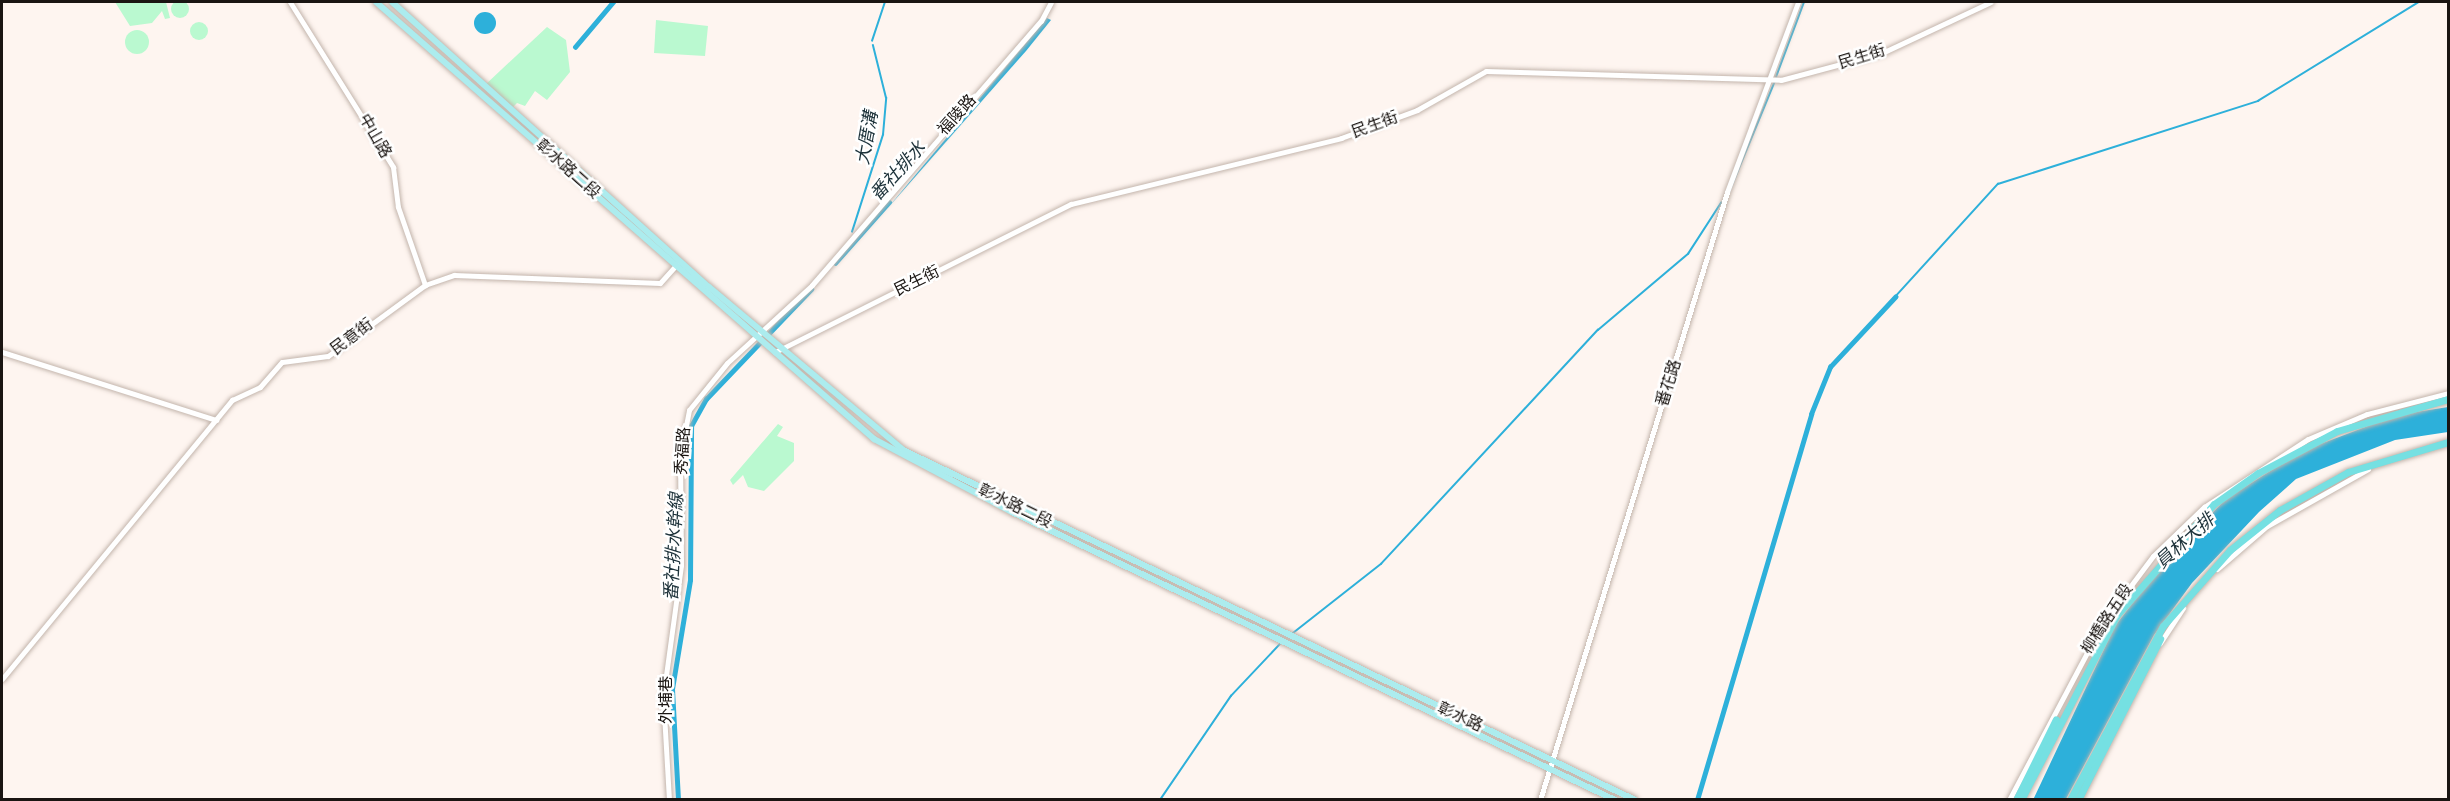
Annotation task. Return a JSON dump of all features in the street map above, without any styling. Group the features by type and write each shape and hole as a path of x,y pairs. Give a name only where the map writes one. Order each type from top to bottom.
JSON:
{"highway":[{"path":"2016,800 2083,667 2163,557 2236,488 2337,431 2448,399"},
{"path":"2070,800 2146,652 2188,593 2254,529 2318,487 2396,454 2448,444"},
{"path":"2079,800 2188,593"},
{"path":"2021,800 2105,637"}],"main road":[{"name":"彰水路二段","path":"376,2 825,390 903,450 1014,509 1282,637"},
{"name":"彰水路二段","path":"392,2 678,263"},
{"name":"彰水路","path":"1282,637 1635,800"},
{"name":"彰水路","path":"1282,637 1615,800"}],"street":[{"name":"中山路","path":"290,2 393,167 398,207 425,285"},
{"name":"福陵路","path":"762,336 1014,53 1051,2"},
{"name":"番花路","path":"1540,800 1726,192 1798,2"},
{"name":"民生街","path":"778,349 1071,204 1341,138 1417,110 1486,71 1768,80 1882,53 1991,2"},
{"name":"民意街","path":"2,679 238,394 260,387 282,362 328,356 425,285 454,275 660,283 678,263"},
{"name":"秀福路","path":"676,602 682,429 700,391 762,336"},
{"path":"2,352 217,420"},
{"name":"柳橋路五段","path":"2008,800 2102,624 2153,556 2204,507 2308,439 2367,414 2448,393"},
{"path":"2079,800 2158,645 2193,596 2232,554 2332,485 2383,463 2448,444"},
{"name":"外埔巷","path":"669,800 663,697 676,602"}],"green space":[{"path":"180,0 186,3 189,9 186,15 180,18 174,15 171,9 174,3"},
{"path":"115,2 166,2 170,18 165,19 162,11 152,23 130,26"},
{"path":"656,20 708,26 705,56 654,53"},
{"path":"195,22 203,22 208,27 206,38 195,40 190,35 190,27"},
{"path":"547,27 566,40 570,72 547,100 535,91 525,106 517,103 511,109 485,85"},
{"path":"137,30 146,33 149,42 146,51 137,54 128,51 125,42 128,33"},
{"path":"778,424 783,427 777,436 794,443 794,461 764,491 748,487 743,475 733,485 730,480"}],"water":[{"path":"485,12 493,15 496,23 493,31 485,34 477,31 474,23 477,15"},
{"path":"1047,18 1051,20 1026,51 886,210"},
{"name":"員林大排","path":"2448,407 2448,432 2395,440 2296,479 2259,512 2192,583 2154,635 2066,799 2033,800 2115,626 2166,560 2226,499 2302,451 2397,415"}],"waterway":[{"path":"575,47 613,2"},
{"name":"大厝溝","path":"872,41 885,2"},
{"path":"1776,77 1804,2"},
{"path":"1895,297 1998,184 2258,101 2419,2"},
{"name":"大厝溝","path":"852,232 883,135 886,98 873,46"},
{"path":"1728,195 1775,81"},
{"name":"番社排水","path":"835,263 889,202"},
{"path":"1293,633 1381,564 1598,330 1688,254 1721,203"},
{"name":"番社排水幹線","path":"678,800 672,689 690,580 691,426 706,399 811,289"},
{"path":"1697,800 1811,414 1830,367 1895,297"},
{"path":"1160,800 1231,696 1280,644"}]}
